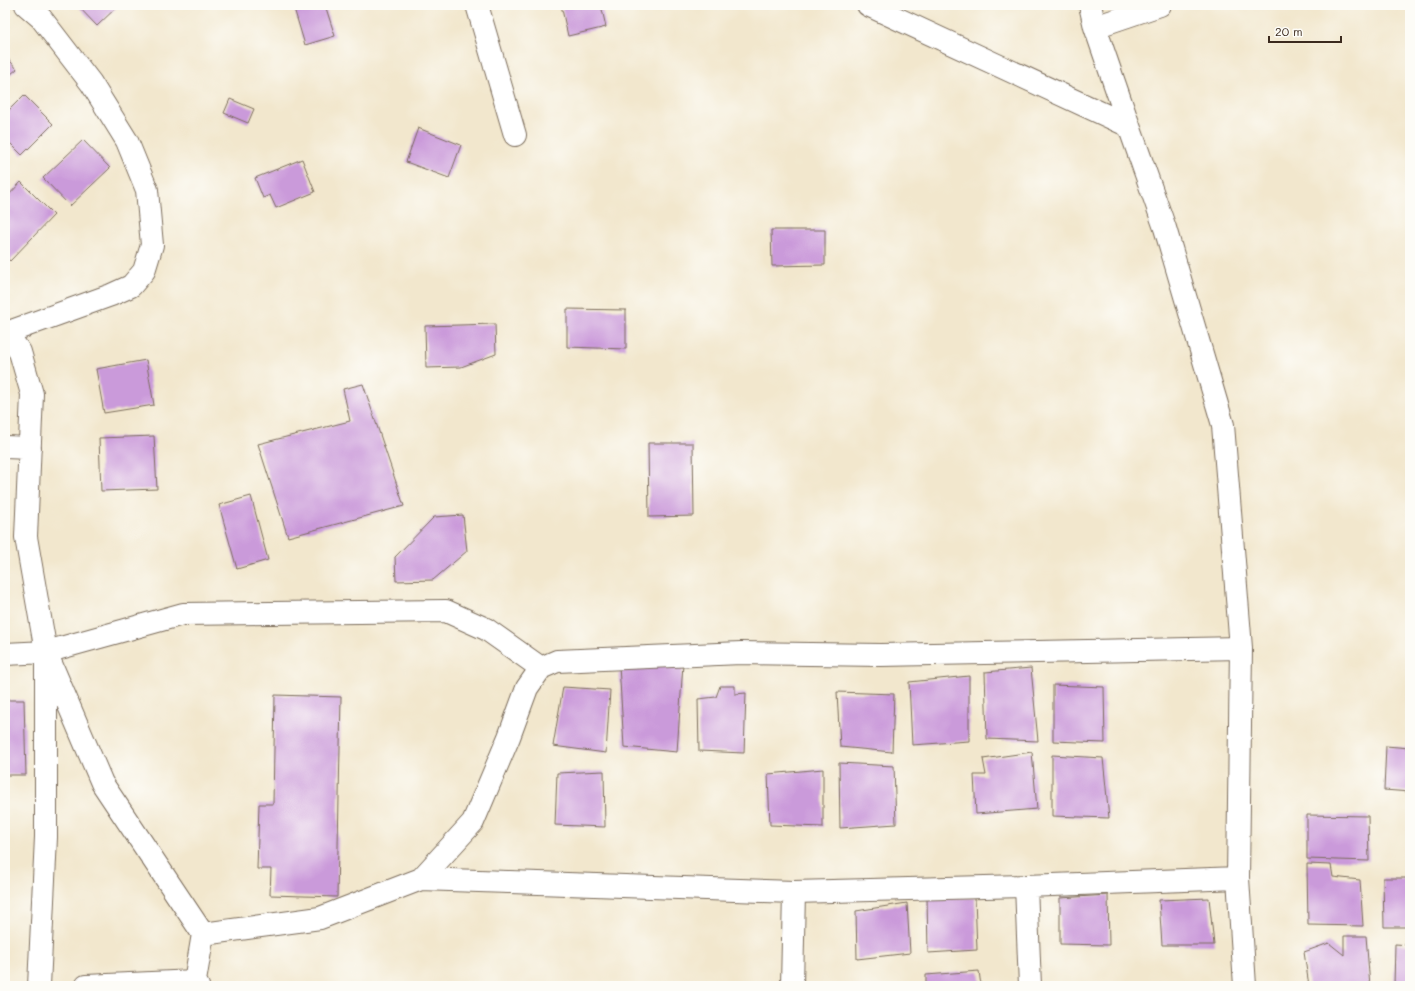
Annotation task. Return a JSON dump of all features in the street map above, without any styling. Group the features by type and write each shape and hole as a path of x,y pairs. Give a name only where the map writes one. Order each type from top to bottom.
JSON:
{"street":[{"path":"26,5 41,18 91,83 127,141 147,190 152,245 144,271 131,286 111,295 6,332 20,352 32,394 26,537 46,652 46,837 39,986"},
{"path":"477,5 515,135"},
{"path":"868,5 1129,126"},
{"path":"1090,5 1095,27 1166,228 1223,425 1241,648 1238,878 1244,986"},
{"path":"1095,27 1160,5"},
{"path":"5,447 30,448"},
{"path":"5,654 46,652 183,614 446,611 486,629 541,668"},
{"path":"421,879 473,822 528,688 541,668 557,661 741,653 881,655 1241,648"},
{"path":"46,652 102,783 203,934 197,984 86,986"},
{"path":"203,934 320,918 421,879 794,892 1026,886 1238,878"},
{"path":"1026,886 1030,986"},
{"path":"792,986 794,892"}],"building":[{"path":"77,5 119,5 97,26"},
{"path":"293,5 325,5 335,36 305,45"},
{"path":"561,5 601,5 606,27 568,36"},
{"path":"5,55 17,69 5,79"},
{"path":"24,95 53,124 22,155 5,138 5,114"},
{"path":"230,99 254,109 248,123 224,113"},
{"path":"418,128 461,145 449,178 406,162"},
{"path":"83,140 110,168 70,206 43,178"},
{"path":"302,159 315,192 276,208 270,195 263,198 255,178"},
{"path":"21,182 54,215 10,261 5,256 5,199"},
{"path":"771,230 825,230 825,265 772,266"},
{"path":"567,309 626,310 626,349 567,347"},
{"path":"495,324 496,354 461,367 426,368 425,326"},
{"path":"146,360 154,405 104,413 96,369"},
{"path":"363,384 404,506 288,537 258,444 350,421 343,389"},
{"path":"154,436 157,489 101,491 99,438"},
{"path":"648,443 693,443 694,516 649,517"},
{"path":"251,496 268,560 237,569 219,505"},
{"path":"463,515 467,551 433,580 396,581 395,557 434,517"},
{"path":"683,664 677,752 624,747 619,665"},
{"path":"1031,668 1038,741 987,739 985,672"},
{"path":"969,676 969,741 912,745 909,682"},
{"path":"1053,685 1104,687 1105,743 1053,741"},
{"path":"720,686 735,686 735,694 746,693 744,753 699,751 698,699 716,697"},
{"path":"563,687 610,690 606,753 553,746"},
{"path":"837,692 894,694 892,752 840,747"},
{"path":"275,695 341,697 337,897 270,895 271,869 257,869 259,804 273,804"},
{"path":"5,700 24,700 26,775 5,775"},
{"path":"1386,746 1410,748 1410,792 1384,790"},
{"path":"1032,752 1037,809 976,814 974,775 986,775 983,759"},
{"path":"1052,755 1103,758 1109,818 1052,816"},
{"path":"839,763 894,766 896,824 840,828"},
{"path":"823,769 823,827 770,825 768,774"},
{"path":"604,771 605,827 555,825 557,773"},
{"path":"1307,815 1368,816 1369,861 1307,859"},
{"path":"1307,864 1331,865 1333,877 1360,880 1363,926 1308,925"},
{"path":"1383,878 1410,878 1410,927 1384,927"},
{"path":"1108,895 1109,945 1060,944 1060,898"},
{"path":"927,897 975,898 977,950 928,953"},
{"path":"1209,898 1214,945 1162,945 1159,900"},
{"path":"907,903 910,953 857,959 856,911"},
{"path":"1344,936 1366,936 1370,986 1309,986 1304,952 1329,943 1344,955"},
{"path":"1395,944 1410,945 1410,986 1394,986"},
{"path":"979,971 981,986 926,986 926,975"}]}
